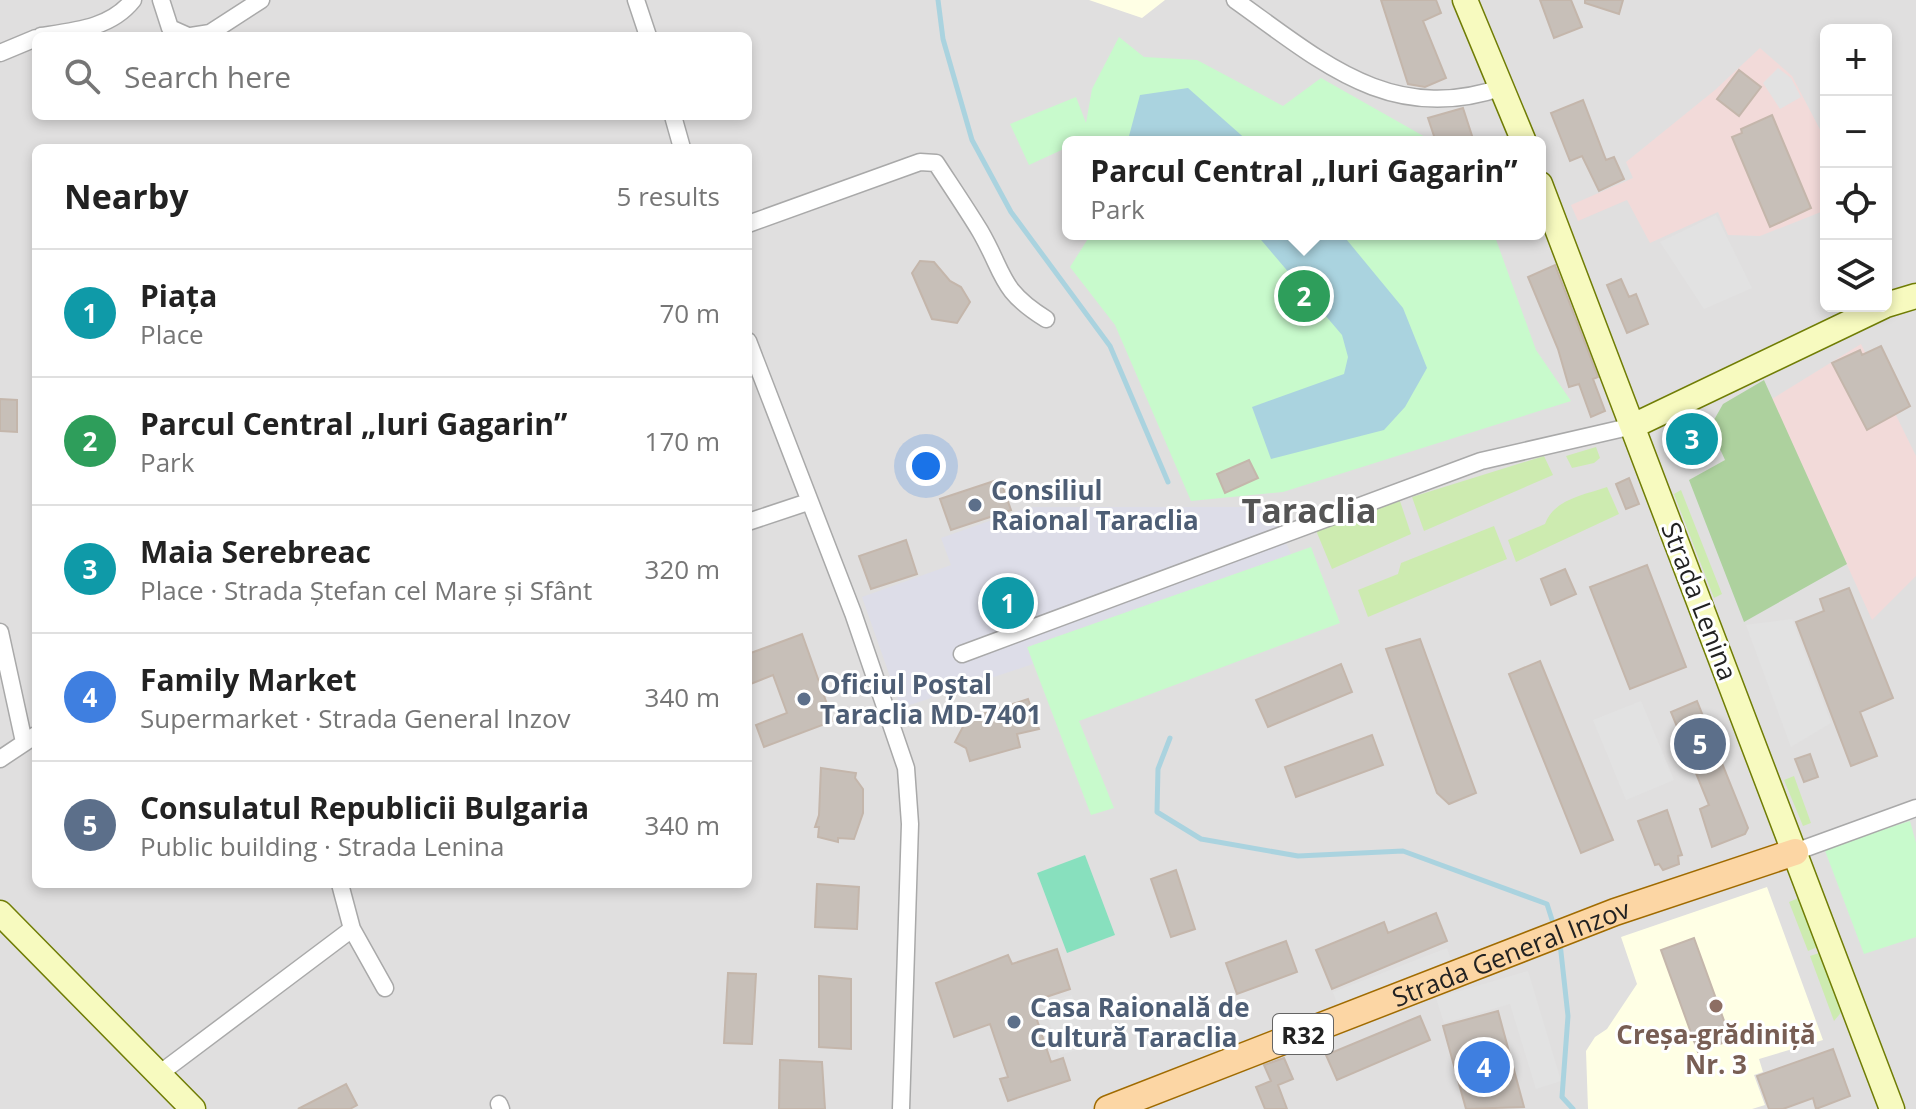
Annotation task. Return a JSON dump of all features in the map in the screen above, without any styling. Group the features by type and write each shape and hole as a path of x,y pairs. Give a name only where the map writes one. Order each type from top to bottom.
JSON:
{"main road":[{"name":"Strada General Inzov","path":"1108,1109 1615,912 1795,852"}],"street":[{"path":"70,32 89,29 124,12 133,0"},
{"path":"161,0 170,28 180,32"},
{"path":"212,32 261,0"},
{"path":"636,0 647,32"},
{"path":"1235,0 1327,65 1394,96 1431,101 1468,99 1503,87"},
{"path":"1465,0 1522,136"},
{"path":"0,53 32,40"},
{"path":"674,120 681,144"},
{"path":"752,223 920,162 936,163 982,235 1001,279 1025,306 1046,319"},
{"name":"Strada Lenina","path":"1546,200 1892,1109"},
{"path":"1892,304 1916,296"},
{"path":"962,654 1481,461 1633,426 1872,312"},
{"path":"752,352 853,613 896,734 909,792 901,1109"},
{"path":"752,521 808,502"},
{"path":"0,632 30,739 0,759"},
{"name":"Strada General Inzov","path":"1795,852 1916,808"},
{"path":"341,888 352,929 385,988"},
{"path":"0,913 193,1109"},
{"path":"159,1074 352,929"}],"shaded area":[{"path":"0,0 1916,0 1916,1109 0,1109"},
{"path":"1089,0 1165,0 1142,18"},
{"path":"1760,48 1792,76 1820,130 1820,212 1760,236 1728,235 1718,212 1650,243 1627,200 1578,221 1571,205 1633,178 1626,162 1715,90"},
{"path":"1778,68 1791,78 1801,97 1780,109 1763,83"},
{"path":"1716,215 1752,288 1704,309 1660,242"},
{"path":"1861,344 1916,456 1916,576 1872,620 1772,399"},
{"path":"1029,507 1270,507 1291,554 1027,647 1033,664 901,708 862,597 951,565 941,538"},
{"path":"1792,619 1831,723 1791,747 1746,625"},
{"path":"1641,701 1674,780 1626,800 1593,720"},
{"name":"Creșa-grădiniță Nr. 3","path":"1767,887 1823,1040 1759,1059 1763,1072 1754,1075 1765,1105 1752,1109 1588,1109 1586,1051 1595,1037 1607,1029 1637,984 1621,937"},
{"path":"1447,948 1452,963 1338,1006 1333,992"},
{"path":"1528,971 1561,1081 1536,1089 1510,1004 1444,1023 1436,998"},
{"path":"1072,995 1087,1047 1059,1055 1044,1003"}],"green space":[{"path":"1119,37 1144,57 1197,60 1283,106 1321,78 1423,136 1062,136 1062,150 1029,165 1010,124 1076,97 1086,123 1092,89"},
{"path":"1087,240 1496,240 1536,350 1571,401 1283,492 1191,501 1115,325 1070,267"},
{"path":"1764,380 1847,564 1744,622 1689,480 1725,460 1710,427 1723,404"},
{"path":"1596,447 1600,458 1594,463 1572,468 1566,456"},
{"path":"1544,456 1553,475 1424,531 1412,497"},
{"path":"1607,487 1619,514 1516,562 1508,540 1545,524 1563,503"},
{"path":"1681,490 1722,594 1714,598 1674,494"},
{"path":"1400,501 1411,534 1332,569 1315,528"},
{"path":"1494,526 1507,559 1368,617 1358,590 1398,574 1401,563"},
{"path":"1311,547 1340,623 1079,721 1114,808 1091,815 1027,647"},
{"path":"1794,776 1811,823 1803,826 1784,780"},
{"path":"1910,821 1916,843 1916,937 1864,954 1824,848"},
{"path":"1085,855 1115,935 1067,953 1037,873"},
{"path":"1801,897 1820,946 1808,951 1789,902"},
{"path":"1822,952 1844,1009 1834,1021 1810,956"}],"water":[{"path":"1188,88 1242,136 1129,136 1140,95"},
{"path":"1261,240 1347,240 1403,308 1427,368 1405,407 1384,430 1271,459 1252,407 1344,374 1348,357 1342,335"}],"building":[{"path":"1381,0 1436,0 1441,13 1423,21 1446,78 1425,87 1408,84"},
{"path":"1540,0 1571,0 1582,27 1554,38"},
{"path":"1585,0 1623,0 1619,14 1585,3"},
{"path":"1739,70 1761,87 1739,116 1717,99"},
{"path":"1583,100 1606,160 1614,157 1624,179 1599,191 1582,156 1570,161 1551,113"},
{"path":"1463,108 1472,136 1434,136 1428,118"},
{"path":"1772,115 1811,208 1770,227 1732,137 1742,133 1741,129"},
{"path":"920,261 934,262 950,281 961,287 970,302 957,323 932,319 912,273"},
{"path":"1555,265 1598,377 1593,379 1605,411 1591,417 1579,384 1569,387 1558,349 1528,277"},
{"path":"1621,279 1629,297 1636,294 1648,324 1627,333 1607,285"},
{"path":"1881,346 1910,406 1867,430 1832,363 1860,350 1862,355"},
{"path":"0,399 17,400 17,432 0,431"},
{"path":"1249,460 1258,478 1225,493 1217,474"},
{"path":"1629,478 1639,504 1626,509 1616,484"},
{"name":"Consiliul Raional Taraclia","path":"1000,479 1011,510 951,530 940,499"},
{"path":"906,540 917,574 871,589 859,556"},
{"path":"1647,565 1686,667 1630,689 1590,587"},
{"path":"1565,569 1576,594 1551,605 1541,579"},
{"path":"1849,588 1893,698 1860,712 1877,756 1851,766 1796,622 1824,611 1820,599"},
{"name":"Oficiul Poștal Taraclia MD-7401","path":"802,634 833,721 764,747 756,725 787,713 773,675 752,683 752,653"},
{"path":"1420,639 1476,793 1449,804 1437,793 1386,649"},
{"path":"1540,661 1613,840 1581,853 1509,674"},
{"path":"1341,664 1352,692 1268,727 1256,700"},
{"path":"1028,699 1039,729 1017,734 1020,747 970,761 966,748 955,742 967,719"},
{"path":"1697,701 1748,828 1745,834 1712,847 1700,809 1709,805 1671,712"},
{"path":"1372,735 1383,765 1296,797 1285,767"},
{"path":"1810,754 1818,777 1804,782 1795,759"},
{"path":"821,768 856,773 855,778 863,789 863,813 854,839 838,838 838,842 818,837 819,827 815,827 819,815"},
{"path":"1667,810 1682,855 1678,856 1679,864 1663,870 1659,864 1655,865 1638,821"},
{"path":"1176,870 1195,929 1171,937 1151,879"},
{"path":"817,884 859,887 857,929 815,927"},
{"path":"1436,913 1447,941 1332,989 1316,950 1384,922 1388,933"},
{"path":"1694,938 1731,1040 1698,1052 1661,950"},
{"path":"1286,941 1297,972 1237,994 1226,963"},
{"name":"Casa Raională de Cultură Taraclia","path":"1057,949 1070,989 1031,1002 1051,1062 1063,1058 1070,1080 1008,1101 1000,1079 1008,1077 990,1024 954,1037 936,983 1008,955 1012,964"},
{"path":"728,973 756,974 752,1044 724,1043"},
{"path":"819,976 851,979 851,1049 819,1047"},
{"path":"1498,1011 1524,1107 1466,1109 1443,1026"},
{"path":"1420,1016 1430,1040 1337,1080 1326,1055"},
{"path":"1833,1049 1850,1096 1816,1109 1813,1098 1783,1109 1769,1109 1757,1076"},
{"path":"1284,1058 1293,1079 1278,1085 1287,1109 1265,1109 1256,1087 1271,1081 1264,1065"},
{"path":"780,1060 822,1062 825,1109 779,1109"},
{"path":"346,1084 357,1105 350,1109 298,1109"}],"waterway":[{"path":"938,0 943,39 972,140 1011,212 1110,346 1168,482"},
{"path":"1170,738 1158,769 1157,812 1201,839 1298,856 1403,851 1547,904 1554,926"},
{"path":"1560,943 1568,1016 1562,1097 1573,1109"}],"place":[{"name":"Parcul Central „Iuri Gagarin”","path":"1304,296"},
{"name":"Maia Serebreac","path":"1692,439"},
{"name":"Consiliul Raional Taraclia","path":"975,505"},
{"name":"Piața","path":"1008,603"},
{"name":"Oficiul Poștal Taraclia MD-7401","path":"804,699"},
{"name":"Consulatul Republicii Bulgaria","path":"1700,744"},
{"name":"Creșa-grădiniță Nr. 3","path":"1716,1006"},
{"name":"Casa Raională de Cultură Taraclia","path":"1014,1022"},
{"name":"Family Market","path":"1484,1067"}],"district":[{"name":"Taraclia","path":"1309,510"}]}
